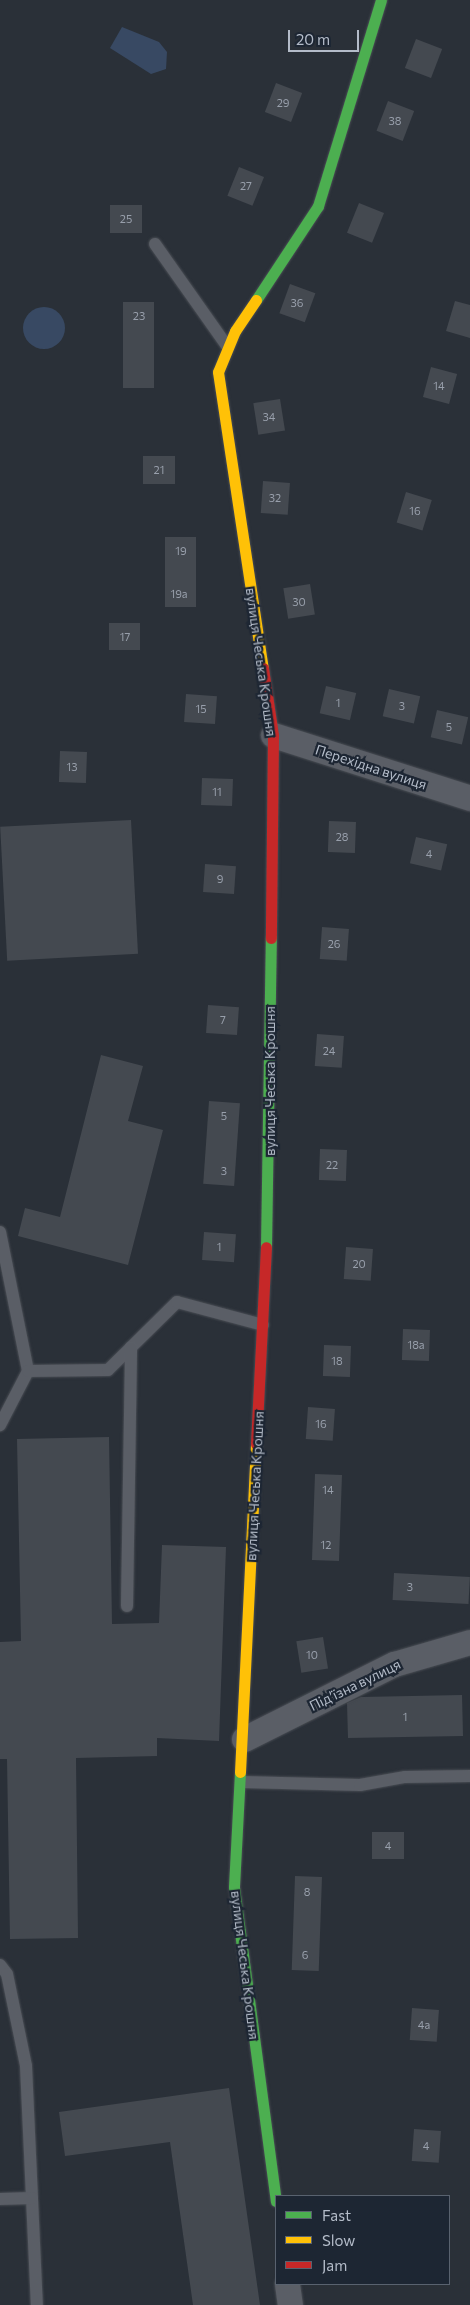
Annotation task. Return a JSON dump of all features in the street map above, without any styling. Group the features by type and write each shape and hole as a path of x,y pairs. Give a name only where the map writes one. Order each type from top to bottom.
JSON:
{"street":[{"name":"вулиця Чеська Крошня","path":"275,2195 234,1887 242,1782 269,1190 273,735 218,372 228,347 318,206 381,0"},
{"name":"Перехідна вулиця","path":"273,735 470,798"},
{"name":"Підʼїзна вулиця","path":"244,1739 394,1664 470,1642"},
{"path":"288,2285 290,2305"}],"lane":[{"path":"155,244 228,347"},
{"path":"0,1232 28,1371 0,1425"},
{"path":"28,1371 108,1370 177,1302 263,1325"},
{"path":"127,1606 131,1347"},
{"path":"242,1782 360,1785 405,1777 470,1776"},
{"path":"0,1965 8,1974 26,2066 37,2305"},
{"path":"0,2199 32,2198"}],"water":[{"path":"122,27 159,42 167,52 166,69 151,74 110,48"},
{"path":"48,307 56,310 62,316 65,328 62,340 56,346 40,349 32,346 26,340 23,324 26,316 32,310"}],"building":[{"path":"416,39 442,49 431,78 405,68"},
{"path":"276,83 302,93 291,122 265,112"},
{"path":"388,101 414,111 403,141 377,131"},
{"path":"239,167 264,177 252,206 227,196"},
{"path":"359,203 384,213 372,243 347,233"},
{"path":"110,205 142,205 142,233 110,233"},
{"path":"290,284 315,293 305,322 279,313"},
{"path":"455,301 470,305 470,338 446,331"},
{"path":"123,302 154,302 154,388 123,388"},
{"path":"431,367 457,374 449,404 423,397"},
{"path":"280,399 285,431 258,435 253,403"},
{"path":"143,456 175,456 175,484 143,484"},
{"path":"263,481 290,483 288,515 261,513"},
{"path":"406,492 432,500 422,530 397,523"},
{"path":"165,537 196,537 196,607 165,607"},
{"path":"310,584 315,615 288,619 283,588"},
{"path":"109,623 140,623 140,650 109,650"},
{"path":"326,686 356,693 350,720 320,713"},
{"path":"389,689 420,696 414,723 383,716"},
{"path":"186,694 217,696 215,724 184,722"},
{"path":"437,710 468,717 462,744 431,737"},
{"path":"60,751 87,752 86,783 59,782"},
{"path":"202,778 233,779 232,806 201,805"},
{"path":"131,820 138,954 7,961 0,827"},
{"path":"329,821 356,822 355,853 328,852"},
{"path":"416,837 447,844 441,871 410,863"},
{"path":"205,864 236,866 234,894 203,892"},
{"path":"322,927 349,929 347,961 320,959"},
{"path":"208,1005 239,1007 237,1035 206,1033"},
{"path":"317,1034 344,1036 342,1068 315,1066"},
{"path":"101,1055 143,1066 128,1121 163,1130 128,1265 18,1236 25,1208 60,1217"},
{"path":"209,1101 240,1103 234,1186 203,1184"},
{"path":"320,1149 347,1150 346,1181 319,1180"},
{"path":"204,1232 236,1234 234,1262 202,1260"},
{"path":"346,1247 373,1249 371,1281 344,1279"},
{"path":"403,1329 430,1330 429,1361 402,1360"},
{"path":"324,1345 351,1346 350,1377 323,1376"},
{"path":"308,1407 335,1409 333,1441 306,1439"},
{"path":"109,1437 112,1624 159,1623 162,1545 226,1547 219,1741 157,1738 157,1756 76,1758 78,1938 10,1939 7,1759 0,1759 0,1642 21,1641 17,1439"},
{"path":"315,1474 342,1475 339,1561 312,1560"},
{"path":"394,1573 470,1577 468,1604 393,1600"},
{"path":"323,1637 328,1669 301,1673 296,1641"},
{"path":"462,1695 463,1736 348,1738 347,1703 361,1697"},
{"path":"372,1832 404,1832 404,1859 372,1859"},
{"path":"295,1876 322,1877 319,1971 292,1970"},
{"path":"412,2008 439,2010 437,2042 410,2040"},
{"path":"229,2088 260,2305 193,2305 170,2142 65,2156 59,2112"},
{"path":"414,2129 441,2131 439,2163 412,2161"}],"traffic: fast":[{"path":"256,300 318,206 381,0"},
{"path":"266,1247 271,938"},
{"path":"240,1772 234,1887 275,2195"}],"traffic: slow":[{"path":"256,300 235,331 218,372 263,668"},
{"path":"240,1772 256,1444"}],"traffic: jam":[{"path":"263,668 273,735 271,938"},
{"path":"256,1444 266,1247"}]}
